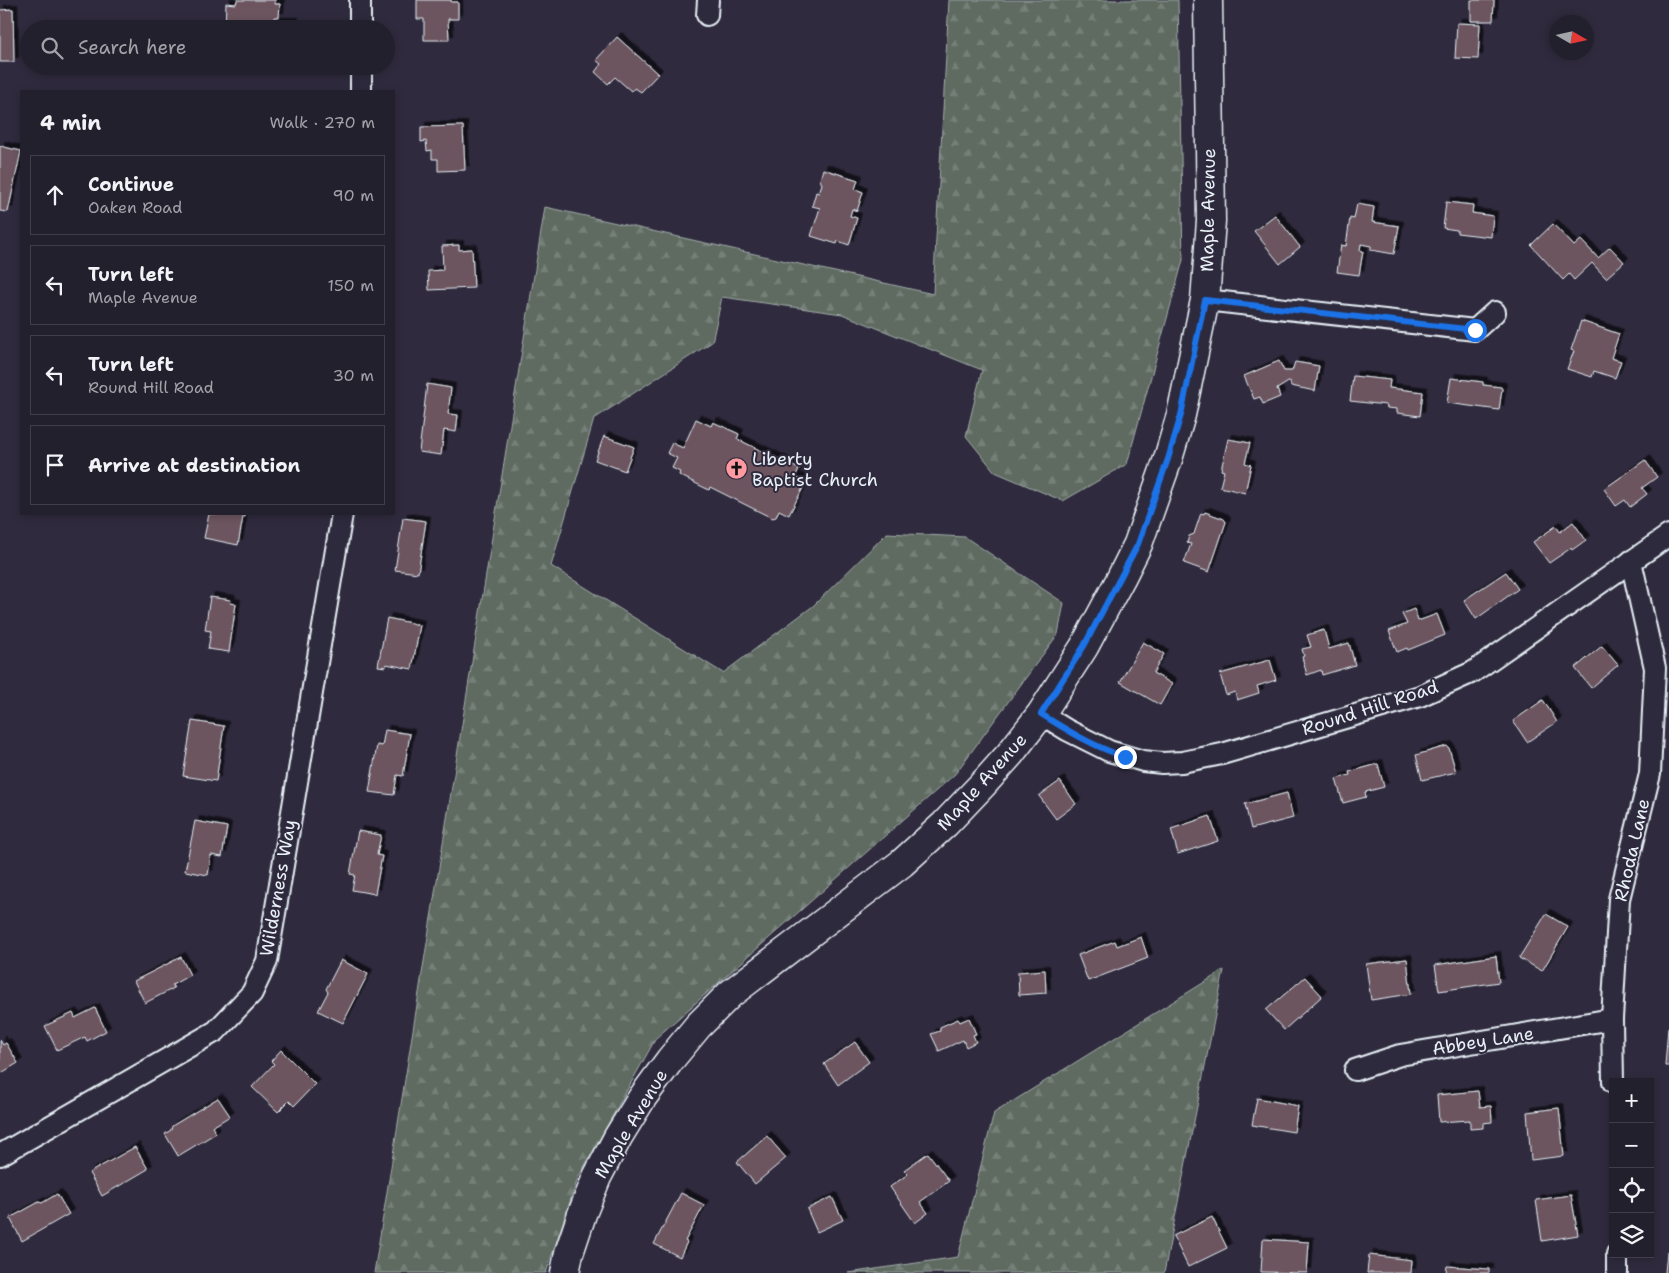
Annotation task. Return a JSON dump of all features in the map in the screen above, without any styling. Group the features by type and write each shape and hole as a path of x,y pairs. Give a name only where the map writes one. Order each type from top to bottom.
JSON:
{"main road":[{"name":"Maple Avenue","path":"565,1273 569,1253 582,1214 597,1177 618,1137 642,1098 675,1053 698,1026 730,994 867,891 919,849 985,782 1041,714 1084,646 1138,544 1168,459 1181,415 1205,300 1211,221 1208,0"}],"street":[{"path":"360,0 360,20"},
{"path":"361,75 361,90"},
{"path":"1205,300 1475,330 1495,312"},
{"name":"Wilderness Way","path":"0,1155 216,1031 252,993 267,962 342,515"},
{"name":"Round Hill Road","path":"1041,714 1109,752 1143,761 1162,763 1182,762 1222,754 1420,696 1473,672 1669,535"},
{"name":"Rhoda Lane","path":"1613,1078 1612,1020 1619,899 1650,774 1655,668 1631,561"},
{"name":"Abbey Lane","path":"1355,1070 1400,1055 1612,1020"},
{"path":"1617,1258 1617,1273"}],"green space":[{"path":"949,0 1178,0 1183,260 1127,464 1063,501 995,472 966,436 982,370 842,314 722,297 712,342 594,419 551,566 723,673 813,606 887,533 965,537 1064,603 1058,634 955,774 656,1038 578,1178 546,1273 374,1273 545,207 933,294"},
{"path":"1224,970 1164,1273 848,1273 958,1257 994,1113"}],"building":[{"path":"237,0 275,0 275,4 280,4 279,17 274,17 274,20 225,20 226,3 236,4"},
{"path":"417,0 451,0 451,2 458,2 458,19 448,19 449,40 424,40 424,19 417,19"},
{"path":"1471,0 1494,0 1493,21 1471,21"},
{"path":"13,9 14,62 0,62 0,10"},
{"path":"1457,23 1480,24 1478,59 1455,58"},
{"path":"617,37 658,74 641,92 635,88 631,91 615,77 608,84 595,72 601,64 596,60"},
{"path":"463,126 465,170 438,171 438,159 432,159 432,150 427,151 426,141 421,142 421,127"},
{"path":"0,146 20,151 20,156 8,212 0,211"},
{"path":"823,169 858,180 855,189 863,192 857,211 852,209 850,216 857,218 849,245 838,241 837,244 811,236 820,208 812,206 816,192 819,193 822,184 820,180"},
{"path":"1446,202 1473,205 1472,213 1493,216 1491,237 1457,233 1457,230 1443,228"},
{"path":"1357,204 1374,207 1372,222 1399,226 1394,254 1371,250 1371,246 1361,244 1360,250 1363,251 1359,275 1337,272 1341,245 1346,246 1350,218 1354,219"},
{"path":"1275,215 1300,247 1280,264 1254,231"},
{"path":"1553,224 1574,246 1581,240 1598,258 1610,247 1624,262 1606,278 1592,263 1574,280 1569,274 1563,280 1531,245"},
{"path":"459,245 459,250 472,249 474,288 429,290 428,271 443,270 442,246"},
{"path":"1581,321 1619,334 1611,358 1621,361 1615,378 1594,371 1592,377 1567,369 1574,351 1571,350"},
{"path":"1279,361 1284,371 1292,371 1295,362 1319,366 1315,391 1291,386 1290,381 1277,389 1280,397 1263,404 1260,397 1254,399 1244,376"},
{"path":"1353,376 1390,380 1389,388 1423,392 1420,416 1397,413 1397,409 1387,408 1386,405 1350,401"},
{"path":"1451,378 1483,382 1483,385 1501,387 1499,410 1447,403"},
{"path":"427,384 451,388 448,414 458,415 456,432 444,430 441,455 419,452"},
{"name":"Liberty Baptist Church","path":"696,419 711,426 713,422 739,434 737,439 799,469 795,477 806,482 789,515 779,510 776,517 772,518 710,487 709,490 679,475 680,472 672,468 677,458 667,453 672,443 683,448"},
{"path":"604,436 634,447 625,471 595,460"},
{"path":"1228,439 1250,443 1245,463 1251,465 1245,493 1220,487 1224,471 1221,470"},
{"path":"1645,460 1657,477 1642,488 1647,494 1630,507 1625,500 1616,506 1604,489"},
{"path":"1205,512 1224,519 1226,522 1209,572 1184,563 1191,544 1187,543 1189,536 1194,534 1201,513 1204,514"},
{"path":"209,515 246,515 243,517 238,545 204,538"},
{"path":"403,518 426,521 418,573 395,570"},
{"path":"1573,522 1586,540 1549,563 1533,542 1556,526 1560,532"},
{"path":"1506,572 1518,589 1476,619 1464,600"},
{"path":"210,597 231,600 230,603 236,604 229,652 208,649 211,631 205,630"},
{"path":"1414,609 1418,621 1437,614 1445,635 1408,650 1407,648 1397,652 1389,631 1407,624 1402,614"},
{"path":"387,618 420,625 412,669 386,664 386,667 378,666"},
{"path":"1324,630 1329,649 1349,643 1355,665 1322,675 1321,670 1307,675 1302,657 1304,656 1302,649 1311,647 1307,635"},
{"path":"1143,642 1164,654 1153,673 1172,684 1160,705 1120,682"},
{"path":"1602,646 1618,665 1591,688 1575,668"},
{"path":"1270,660 1276,680 1257,686 1259,693 1237,700 1235,692 1226,695 1220,674"},
{"path":"1543,700 1557,722 1527,742 1513,721"},
{"path":"192,721 224,726 216,781 183,776"},
{"path":"385,730 410,734 403,776 397,775 394,795 369,792 377,745 382,746"},
{"path":"1447,746 1456,772 1422,780 1416,755"},
{"path":"1378,764 1384,787 1365,792 1366,797 1343,803 1336,779 1350,775 1349,772"},
{"path":"1060,781 1076,804 1056,819 1039,796"},
{"path":"1287,793 1293,818 1251,829 1245,804"},
{"path":"1210,816 1218,841 1178,854 1171,829"},
{"path":"195,821 227,827 222,857 211,855 208,875 185,871"},
{"path":"358,831 381,835 377,855 382,856 375,894 352,890 355,875 350,874"},
{"path":"1546,914 1568,927 1542,971 1519,958"},
{"path":"1141,937 1148,958 1088,981 1078,955 1115,941 1117,946"},
{"path":"1496,956 1499,982 1439,991 1435,965"},
{"path":"181,957 190,975 172,985 174,988 145,1003 134,981"},
{"path":"1407,959 1411,994 1371,1000 1366,964"},
{"path":"341,960 368,974 343,1023 318,1011 328,992 326,989"},
{"path":"1045,970 1046,993 1019,995 1018,972"},
{"path":"1305,977 1322,996 1284,1030 1266,1010"},
{"path":"95,1008 106,1031 87,1041 85,1037 57,1050 45,1026 73,1013 75,1018"},
{"path":"969,1018 976,1034 973,1035 976,1042 966,1047 963,1040 939,1051 931,1034 940,1031 940,1027 958,1019 960,1022"},
{"path":"1668,1027 1669,1066 1665,1066"},
{"path":"0,1040 3,1045 6,1043 18,1063 0,1074"},
{"path":"855,1042 869,1062 838,1085 824,1064"},
{"path":"281,1050 315,1084 294,1106 289,1101 278,1112 252,1087 274,1064 271,1061"},
{"path":"1478,1091 1480,1107 1491,1106 1492,1122 1483,1123 1483,1128 1470,1129 1470,1120 1439,1122 1437,1095"},
{"path":"218,1098 230,1116 212,1127 216,1133 178,1156 165,1134 171,1130 172,1126"},
{"path":"1257,1098 1298,1106 1294,1132 1252,1125"},
{"path":"1559,1108 1564,1156 1531,1160 1527,1112"},
{"path":"767,1136 786,1158 755,1184 737,1162"},
{"path":"135,1147 148,1169 102,1196 89,1173"},
{"path":"928,1153 949,1181 920,1202 928,1213 915,1223 890,1187 908,1174 904,1170"},
{"path":"681,1193 704,1205 685,1241 687,1242 680,1257 654,1244"},
{"path":"57,1194 69,1214 22,1241 10,1218"},
{"path":"1571,1195 1578,1235 1542,1241 1536,1200"},
{"path":"832,1197 843,1220 817,1232 807,1209"},
{"path":"1212,1217 1227,1248 1188,1267 1173,1236"},
{"path":"1263,1239 1309,1242 1307,1273 1261,1272"},
{"path":"1667,1251 1669,1251 1669,1273 1665,1273"},
{"path":"1369,1255 1412,1260 1411,1273 1367,1273"},
{"path":"1447,1266 1489,1269 1489,1273 1446,1273"}],"place":[{"name":"Liberty Baptist Church","path":"736,469"}],"route":[{"path":"1125,757 1109,752 1041,714 1084,646 1138,544 1168,459 1181,415 1205,300 1475,330"}]}
